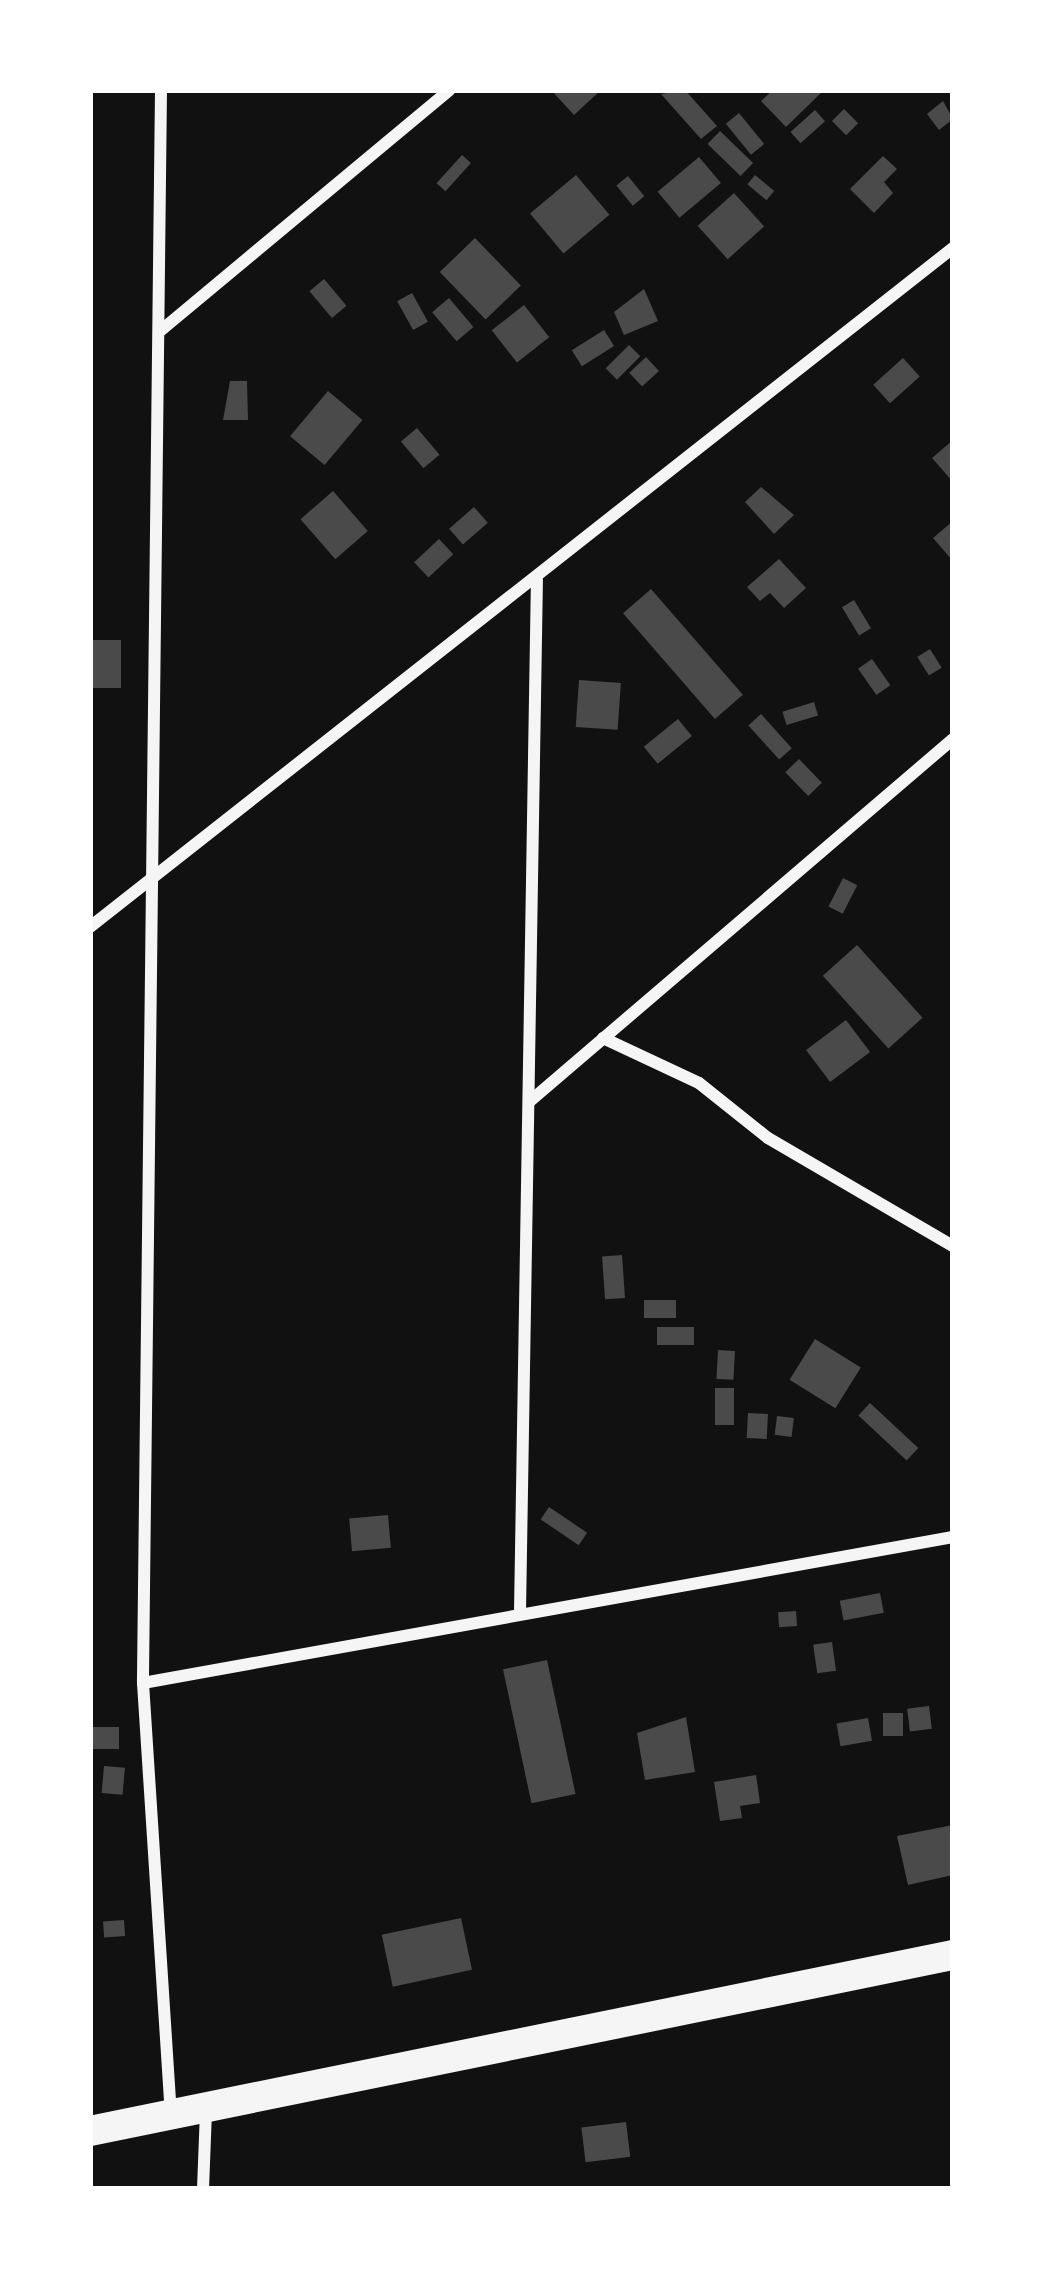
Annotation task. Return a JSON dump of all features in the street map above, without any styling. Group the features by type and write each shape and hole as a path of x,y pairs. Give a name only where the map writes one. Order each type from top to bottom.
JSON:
{"main road":[{"path":"90,2131 953,1955"}],"street":[{"path":"161,90 143,1683 171,2116"},
{"path":"159,332 449,90"},
{"path":"90,927 953,248"},
{"path":"520,1612 536,580"},
{"path":"529,1102 953,739"},
{"path":"602,1038 699,1083 802,1160 953,1246"},
{"path":"143,1683 953,1537"},
{"path":"203,2189 206,2111"}],"building":[{"path":"551,90 601,90 574,115"},
{"path":"685,90 717,126 701,139 661,94"},
{"path":"773,90 824,90 786,127 761,101"},
{"path":"943,101 953,119 939,130 927,114"},
{"path":"844,109 858,123 846,135 832,121"},
{"path":"815,110 825,121 801,143 790,132"},
{"path":"739,113 764,144 751,155 726,124"},
{"path":"720,131 753,163 741,176 707,144"},
{"path":"462,155 471,163 445,191 437,183"},
{"path":"883,156 897,169 884,182 893,193 874,213 850,189"},
{"path":"699,157 721,183 679,218 658,192"},
{"path":"576,175 609,215 563,253 530,214"},
{"path":"755,175 774,191 766,200 747,184"},
{"path":"628,176 644,196 633,206 616,185"},
{"path":"734,193 764,226 728,259 698,226"},
{"path":"475,238 521,285 486,320 440,272"},
{"path":"324,279 346,306 332,318 309,291"},
{"path":"644,289 658,321 624,335 614,312"},
{"path":"412,293 428,322 413,330 397,301"},
{"path":"449,298 473,327 457,341 432,312"},
{"path":"524,305 549,337 517,363 492,330"},
{"path":"604,330 614,346 582,366 572,350"},
{"path":"629,345 640,356 617,380 606,368"},
{"path":"646,357 659,371 642,387 629,373"},
{"path":"903,358 920,377 890,403 873,385"},
{"path":"230,381 247,381 248,420 223,420"},
{"path":"328,391 362,420 325,465 290,436"},
{"path":"417,428 439,455 423,468 401,441"},
{"path":"953,440 953,482 932,458"},
{"path":"761,487 794,515 774,534 745,502"},
{"path":"333,491 368,531 335,559 301,519"},
{"path":"474,507 488,523 463,544 449,529"},
{"path":"953,521 953,561 933,538"},
{"path":"439,539 453,554 428,578 414,562"},
{"path":"779,559 806,588 784,608 770,593 760,601 747,587"},
{"path":"651,589 743,695 715,719 623,613"},
{"path":"854,600 871,628 859,635 842,607"},
{"path":"90,640 121,640 121,688 90,688"},
{"path":"930,649 942,668 929,676 917,657"},
{"path":"872,659 890,685 876,695 858,669"},
{"path":"579,680 621,683 618,730 576,727"},
{"path":"814,702 818,715 787,725 782,712"},
{"path":"761,714 792,748 779,760 748,725"},
{"path":"678,719 692,736 658,764 644,747"},
{"path":"799,759 822,783 808,796 785,772"},
{"path":"843,878 857,885 843,914 828,907"},
{"path":"857,945 923,1018 888,1049 823,976"},
{"path":"846,1020 870,1052 830,1082 806,1050"},
{"path":"622,1255 625,1298 605,1299 602,1256"},
{"path":"644,1300 676,1300 676,1318 644,1318"},
{"path":"657,1327 694,1327 694,1345 657,1345"},
{"path":"815,1339 861,1368 835,1408 790,1380"},
{"path":"718,1350 735,1351 733,1380 716,1379"},
{"path":"715,1388 734,1388 734,1425 715,1425"},
{"path":"870,1403 918,1448 907,1460 858,1415"},
{"path":"748,1413 768,1414 767,1439 747,1438"},
{"path":"777,1416 794,1418 792,1437 775,1435"},
{"path":"549,1507 587,1533 579,1545 541,1519"},
{"path":"388,1515 391,1548 352,1551 349,1518"},
{"path":"880,1593 884,1613 844,1620 840,1601"},
{"path":"796,1611 797,1626 779,1627 778,1612"},
{"path":"832,1642 836,1671 817,1673 813,1645"},
{"path":"547,1660 575,1794 531,1803 503,1669"},
{"path":"929,1706 932,1729 910,1732 907,1709"},
{"path":"883,1713 903,1713 903,1736 883,1736"},
{"path":"686,1717 695,1772 645,1780 637,1733"},
{"path":"868,1718 872,1741 840,1746 836,1724"},
{"path":"90,1727 119,1727 119,1749 90,1749"},
{"path":"104,1766 125,1768 123,1795 102,1793"},
{"path":"756,1775 760,1803 740,1806 742,1818 720,1821 714,1782"},
{"path":"953,1825 953,1875 908,1885 897,1836"},
{"path":"461,1918 472,1970 393,1987 382,1935"},
{"path":"124,1920 125,1936 104,1937 103,1921"},
{"path":"626,2122 630,2157 586,2162 581,2127"}]}
